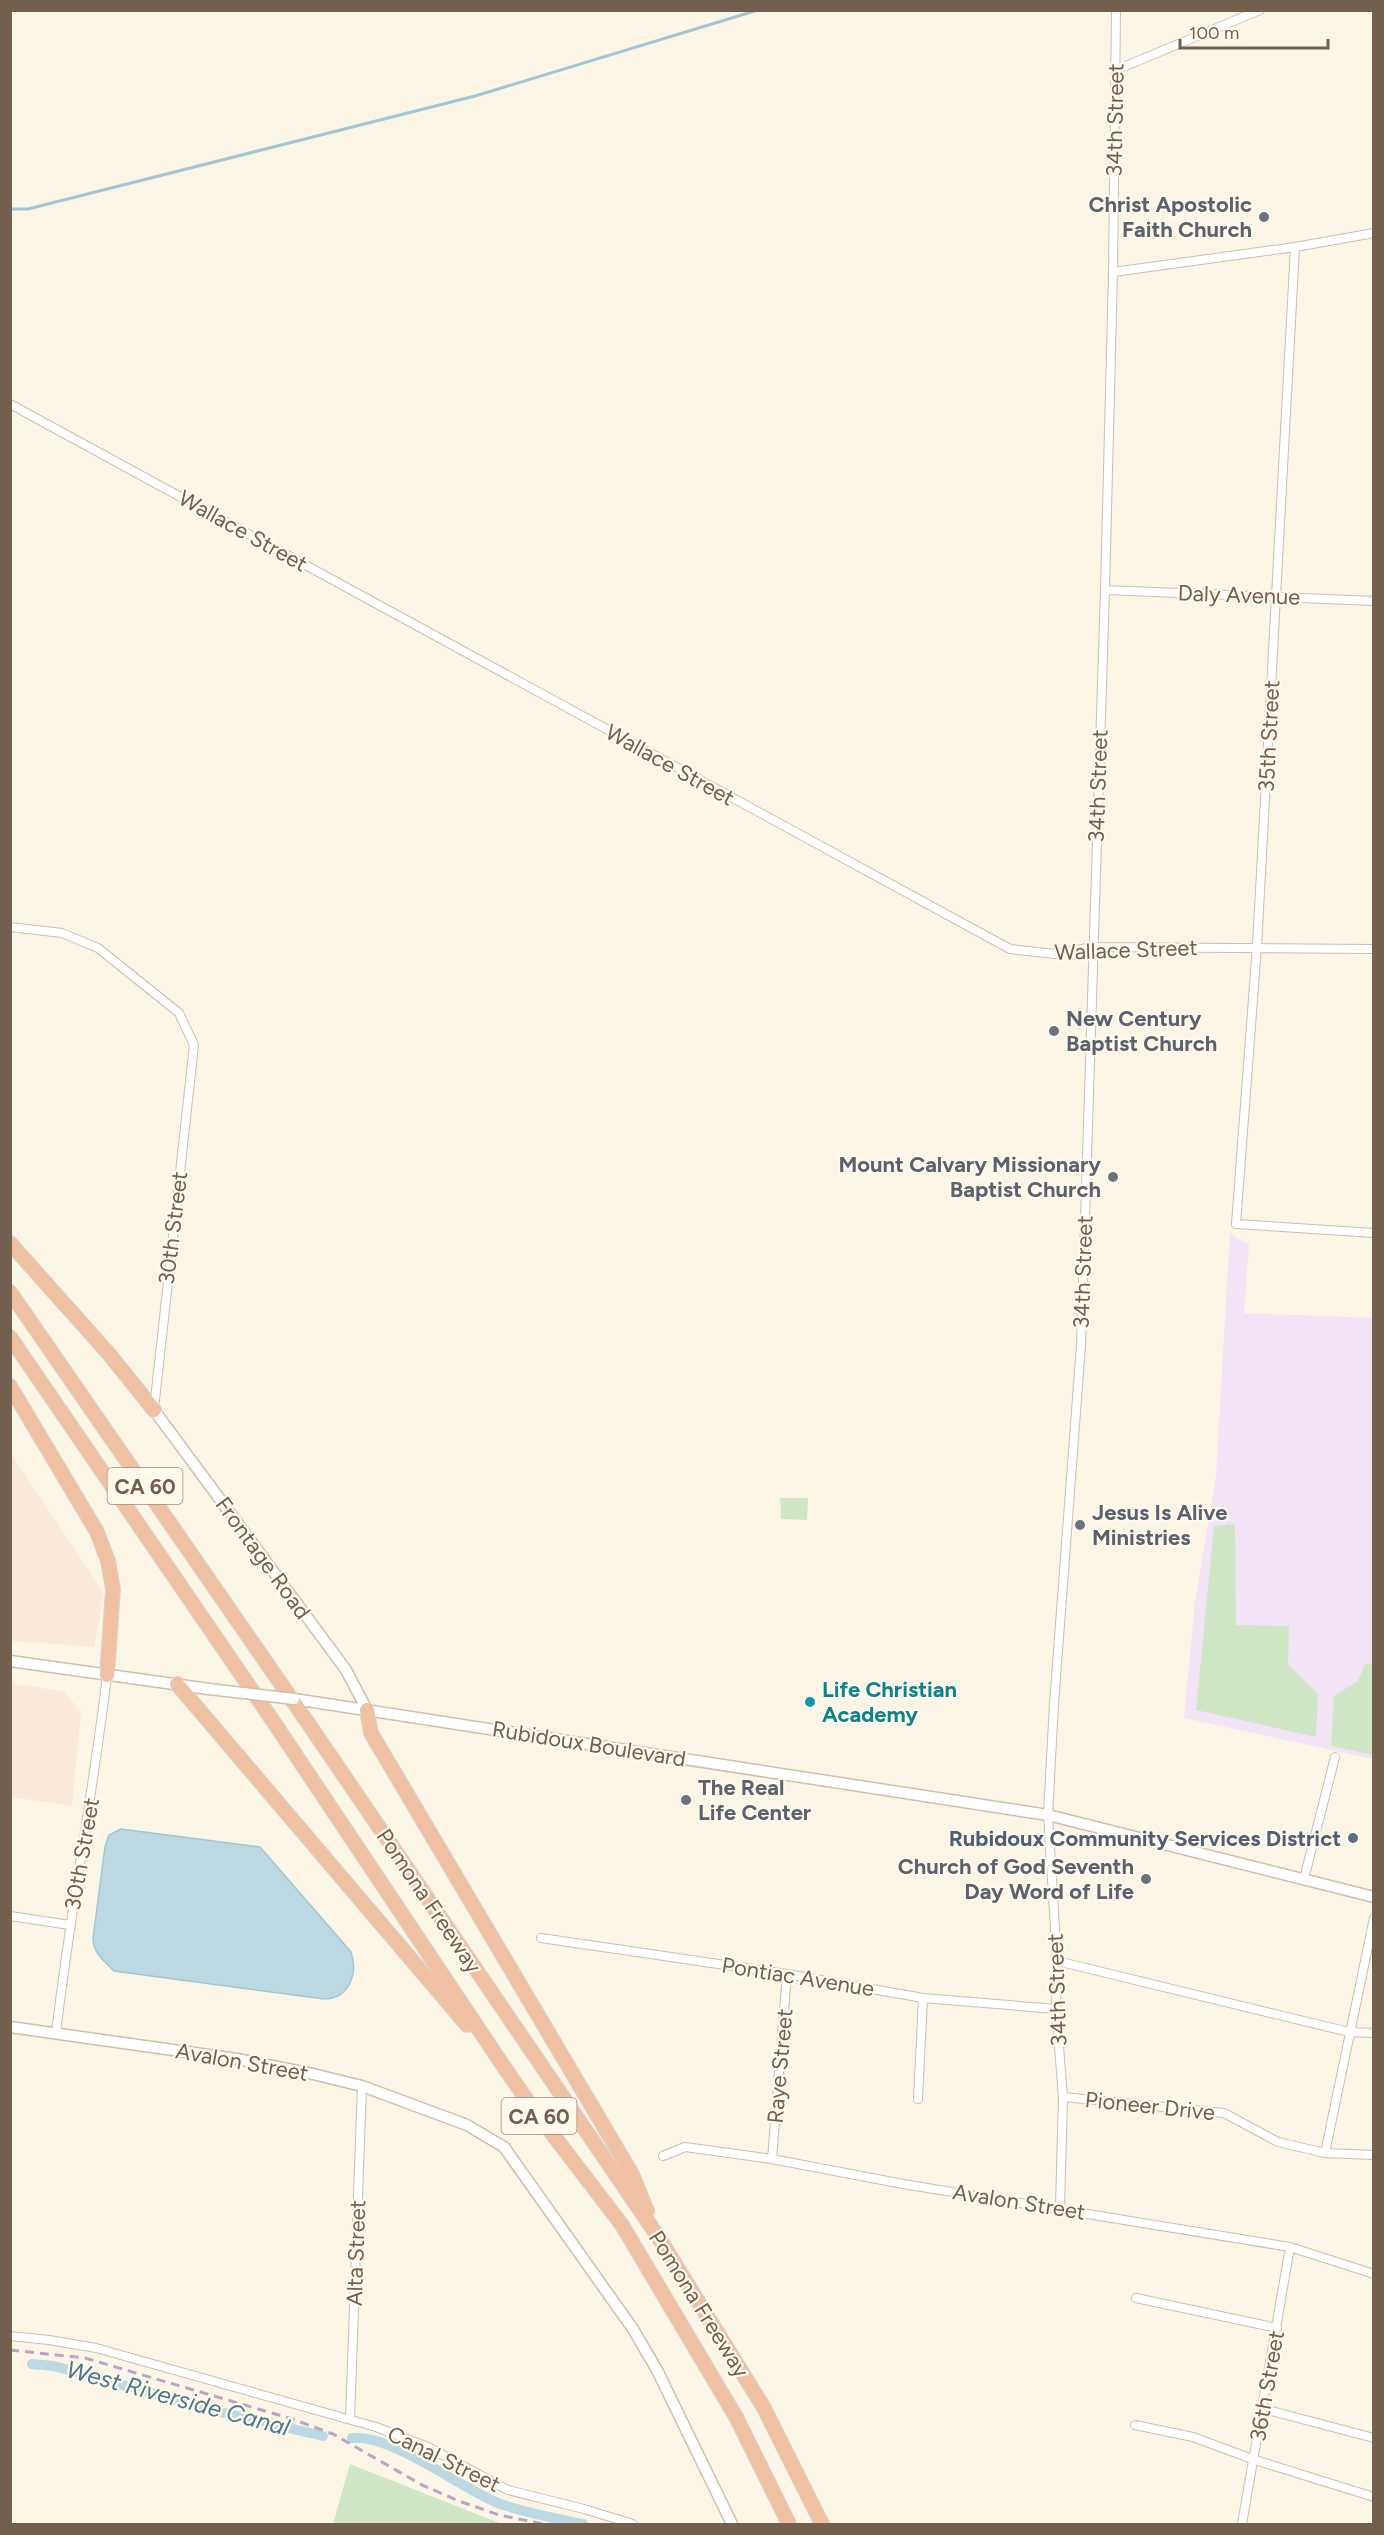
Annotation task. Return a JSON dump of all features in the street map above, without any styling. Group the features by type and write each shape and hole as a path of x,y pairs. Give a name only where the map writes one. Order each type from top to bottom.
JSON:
{"highway":[{"path":"10,1243 109,1354 153,1410"},
{"name":"Pomona Freeway","path":"10,1292 303,1714 658,2238 764,2408 822,2524"},
{"name":"Pomona Freeway","path":"10,1337 278,1728 534,2110 622,2225 736,2417 789,2524"},
{"path":"10,1386 97,1532 108,1561 113,1589 107,1675"},
{"path":"177,1684 439,1990 534,2110"},
{"path":"367,1710 371,1733 632,2174 658,2238"}],"main road":[{"name":"Frontage Road","path":"153,1410 346,1670 367,1710"},
{"name":"Rubidoux Boulevard","path":"10,1660 331,1704 1048,1815 1374,1897"},
{"name":"Avalon Street","path":"10,2027 237,2059 313,2074 362,2086 467,2125 504,2147 633,2329 657,2370 732,2524"}],"street":[{"name":"34th Street","path":"1060,2208 1063,2097 1056,2009 1056,1961 1048,1815 1054,1704 1081,1346 1105,590 1113,272 1116,10"},
{"path":"1116,70 1260,10"},
{"path":"1113,272 1295,247 1374,233"},
{"name":"35th Street","path":"1295,247 1257,946 1236,1224 1374,1233"},
{"name":"Wallace Street","path":"10,404 1010,949 1055,954 1093,947 1257,946 1374,949"},
{"name":"Daly Avenue","path":"1105,590 1374,601"},
{"name":"30th Street","path":"10,927 62,933 99,948 179,1013 194,1046 153,1410"},
{"name":"30th Street","path":"56,2033 70,1925 93,1789 107,1675"},
{"path":"1304,1879 1335,1756"},
{"path":"10,1916 70,1925"},
{"path":"1325,2153 1374,1918"},
{"name":"Pontiac Avenue","path":"541,1938 787,1974 923,1998 1056,2009"},
{"path":"1056,1961 1349,2032 1374,2033"},
{"name":"Raye Street","path":"772,2159 787,1974"},
{"path":"918,2098 923,1998"},
{"name":"Alta Street","path":"350,2419 362,2086"},
{"name":"Pioneer Drive","path":"1063,2097 1224,2113 1278,2142 1325,2153 1374,2155"},
{"name":"Avalon Street","path":"663,2156 685,2147 772,2159 903,2184 1290,2247 1374,2274"},
{"name":"36th Street","path":"1242,2524 1264,2409 1290,2247"},
{"path":"1136,2298 1277,2328"},
{"name":"Canal Street","path":"10,2336 96,2348 350,2419 401,2435 428,2447 508,2490 633,2524"},
{"path":"1264,2409 1374,2438"},
{"path":"1135,2425 1192,2437 1254,2460 1374,2497"}],"shaded area":[{"path":"1230,1232 1249,1244 1244,1313 1373,1318 1373,1759 1184,1718 1195,1602 1216,1476"},
{"path":"11,1454 104,1593 94,1647 11,1641"},
{"path":"10,1683 65,1692 81,1713 72,1806 11,1797"}],"green space":[{"path":"780,1498 808,1498 807,1520 781,1519"},
{"path":"1235,1524 1236,1625 1289,1626 1288,1664 1318,1694 1316,1737 1196,1710 1214,1526"},
{"path":"1365,1664 1373,1664 1373,1755 1331,1746 1334,1696 1358,1681"},
{"path":"350,2464 502,2524 333,2524"}],"water":[{"path":"121,1829 260,1847 351,1952 352,1976 346,1989 333,1998 324,1999 114,1971 97,1952 93,1938 105,1847 109,1835"}],"waterway":[{"path":"10,209 28,209 475,96 758,10"},
{"name":"West Riverside Canal","path":"32,2364 54,2366 216,2411 323,2436"},
{"name":"West Riverside Canal","path":"352,2438 386,2444 508,2507 583,2524"}],"railway":[{"path":"10,2350 85,2358 292,2419 333,2434 422,2485 459,2501 499,2515 543,2524"}],"place":[{"name":"Christ Apostolic Faith Church","path":"1264,217"},
{"name":"New Century Baptist Church","path":"1054,1031"},
{"name":"Mount Calvary Missionary Baptist Church","path":"1113,1177"},
{"name":"Jesus Is Alive Ministries","path":"1080,1525"},
{"name":"Life Christian Academy","path":"810,1702"},
{"name":"The Real Life Center","path":"686,1800"},
{"name":"Rubidoux Community Services District","path":"1353,1838"},
{"name":"Church of God Seventh Day Word of Life","path":"1146,1879"}]}
